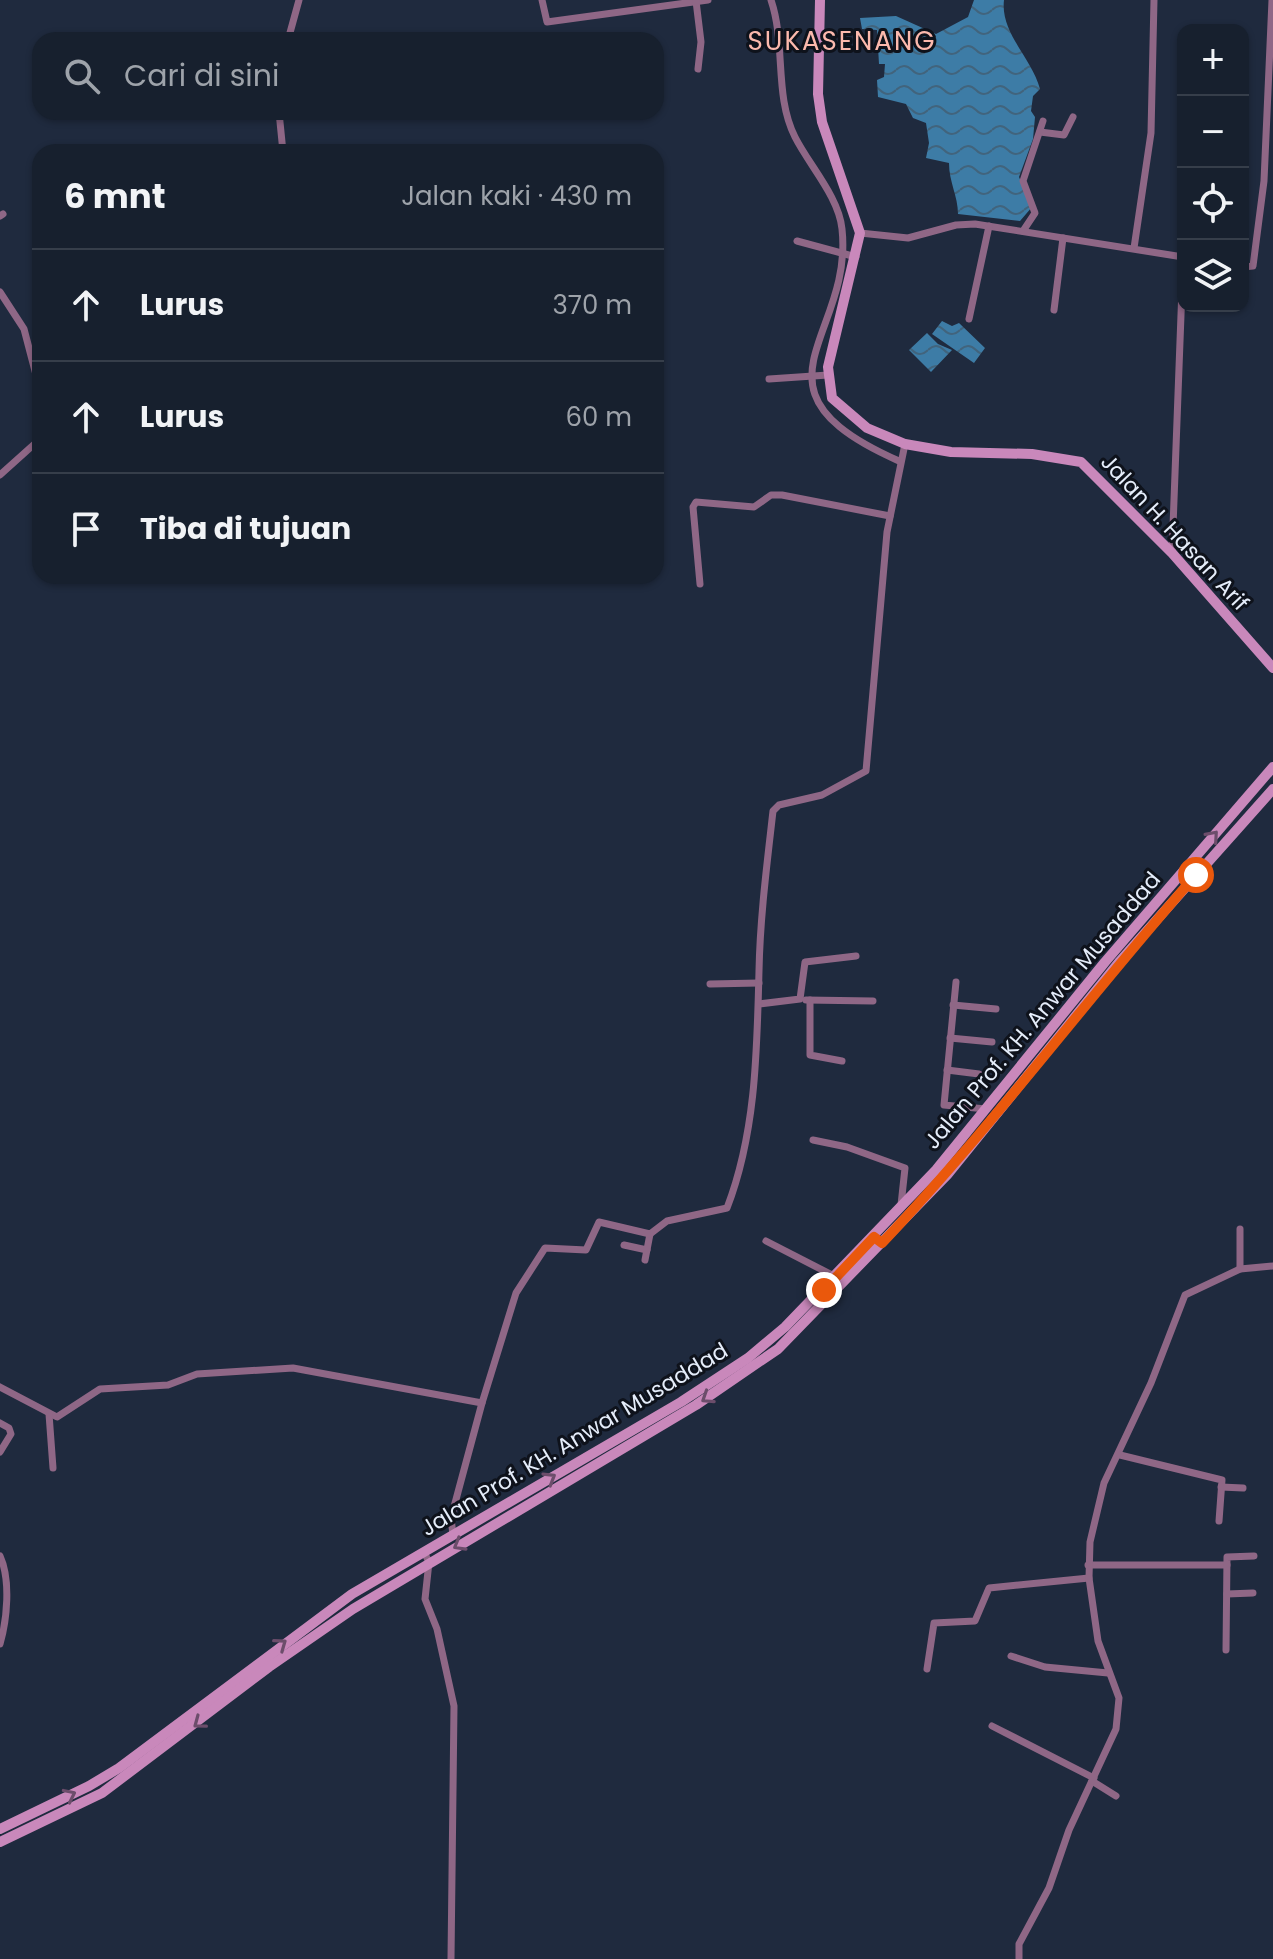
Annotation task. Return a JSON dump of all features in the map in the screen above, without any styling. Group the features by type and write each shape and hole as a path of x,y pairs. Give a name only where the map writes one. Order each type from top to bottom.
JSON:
{"street":[{"path":"290,32 299,0"},
{"path":"542,0 547,22 708,0"},
{"path":"645,1260 650,1234 667,1221 727,1208 750,1116 774,810 822,795 866,772 890,516 902,453 843,431 817,399 849,255 840,218 791,129 782,78 778,22 771,0"},
{"path":"820,0 818,94 822,122 860,233 815,349 820,376"},
{"path":"1134,248 1151,133 1154,0"},
{"path":"1249,266 1253,266 1264,181 1272,0"},
{"path":"696,1 701,42 698,69"},
{"path":"1040,132 1064,135 1073,117"},
{"path":"280,120 282,144"},
{"path":"1027,226 1035,206 1023,181 1043,121"},
{"path":"860,233 908,238 956,225 1027,226 1063,238 1134,248 1177,259"},
{"path":"969,319 989,226"},
{"path":"1054,310 1063,238"},
{"path":"797,241 849,255"},
{"path":"0,292 24,329 32,360"},
{"path":"1172,553 1181,312"},
{"path":"769,379 820,376"},
{"name":"Jalan H. Hasan Arif","path":"820,376 843,410 902,453 1032,454 1081,462 1172,553 1273,668"},
{"path":"0,475 32,446"},
{"path":"700,584 693,507 696,502 754,507 761,506 769,496 782,495 890,516"},
{"name":"Jalan Prof. KH. Anwar Musaddad","path":"787,1332 836,1277 878,1240 900,1208 986,1109 1067,1008 1273,767"},
{"name":"Jalan Prof. KH. Anwar Musaddad","path":"0,1829 119,1768 322,1614 530,1497 787,1332 966,1152 1120,961 1273,789"},
{"path":"800,999 805,962 856,956"},
{"path":"956,982 944,1105 986,1109"},
{"path":"710,984 759,983"},
{"path":"759,1004 800,999 873,1001"},
{"path":"810,1000 810,1057 842,1061"},
{"path":"953,1005 996,1009"},
{"path":"950,1038 992,1042"},
{"path":"947,1070 979,1074"},
{"path":"813,1140 847,1147 905,1168 900,1208"},
{"path":"453,1535 450,1522 516,1293 545,1248 586,1250 599,1222 650,1234"},
{"path":"1240,1229 1240,1269"},
{"path":"766,1241 836,1277"},
{"path":"624,1245 647,1250"},
{"path":"1019,1959 1019,1944 1049,1888 1069,1830 1095,1781 1118,1716 1119,1698 1098,1641 1089,1578 1088,1565 1100,1496 1120,1455 1185,1295 1240,1269 1273,1266"},
{"path":"0,1387 49,1414 64,1415 100,1389 168,1385 197,1374 293,1368 482,1403"},
{"path":"49,1414 53,1468"},
{"path":"0,1423 9,1428 11,1434 0,1452"},
{"path":"1120,1455 1222,1480 1219,1521"},
{"path":"1221,1487 1243,1488"},
{"name":"Jalan Prof. KH. Anwar Musaddad","path":"0,1842 102,1793 269,1667 453,1535 530,1497"},
{"path":"0,1556 5,1573 0,1644"},
{"path":"1226,1650 1227,1557 1254,1556"},
{"path":"426,1557 425,1599 437,1629 454,1706 451,1959"},
{"path":"1088,1565 1227,1565"},
{"path":"927,1669 934,1623 975,1621 989,1588 1089,1578"},
{"path":"1227,1594 1253,1593"},
{"path":"1011,1656 1045,1667 1108,1673"},
{"path":"992,1726 1095,1781 1116,1796"}],"water":[{"path":"974,0 1004,0 1007,23 1040,89 1033,96 1033,139 1019,177 1032,207 1020,221 958,214 949,163 926,158 929,143 926,123 913,118 906,104 878,97 877,80 884,77 885,64 879,64 877,30 862,29 860,18 896,16 936,34 968,17"},
{"path":"942,321 952,326 959,323 985,348 974,363 932,334"},
{"path":"927,333 938,344 952,350 931,372 909,350"}],"district":[{"name":"SUKASENANG","path":"842,41"}],"route":[{"path":"824,1290 874,1237 882,1243 947,1175 1120,961 1196,875"}]}
